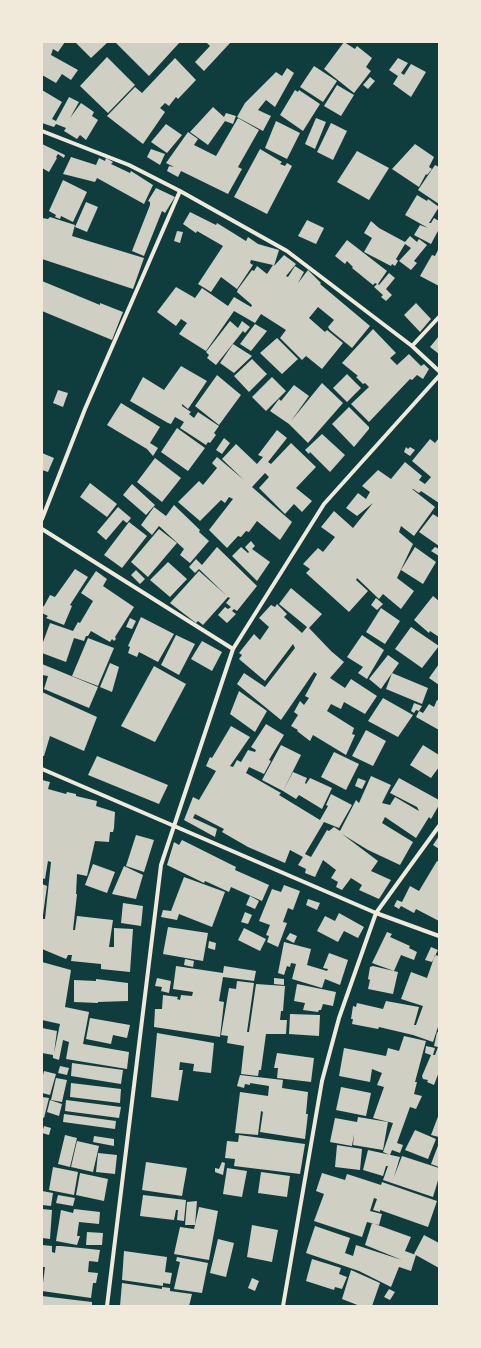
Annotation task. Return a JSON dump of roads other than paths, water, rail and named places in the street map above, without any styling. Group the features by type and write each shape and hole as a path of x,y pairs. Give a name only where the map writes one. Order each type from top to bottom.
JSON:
{"street":[{"path":"42,131 129,165 180,190 286,251 412,346 439,371"},
{"path":"42,519 84,409 180,190"},
{"path":"412,346 439,317"},
{"path":"107,1306 160,865 233,649 324,504 439,376"},
{"path":"42,529 233,649"},
{"path":"42,770 376,913 439,936"},
{"path":"283,1306 322,1081 339,1018 376,913 439,826"}]}
